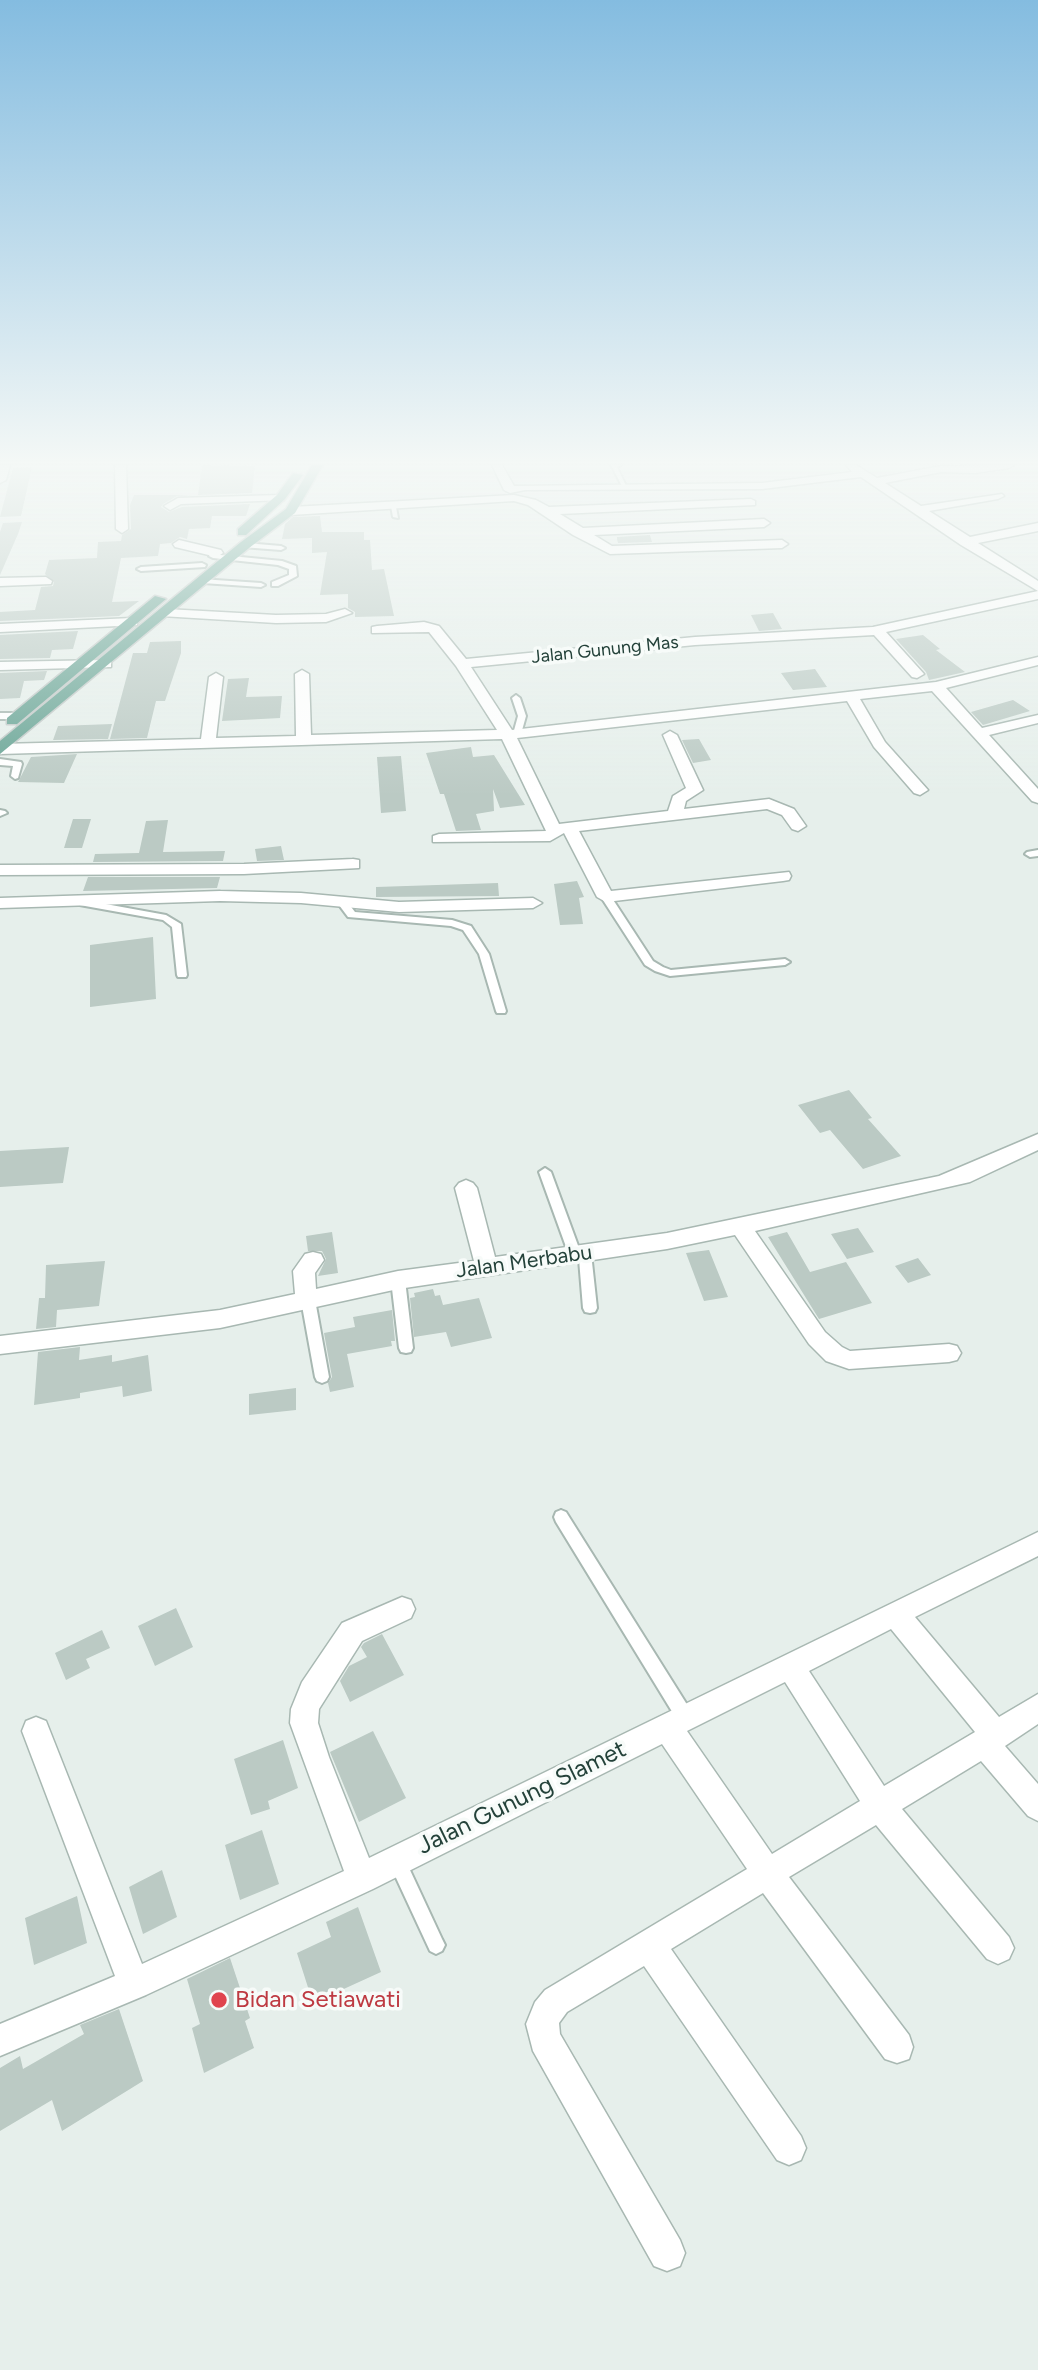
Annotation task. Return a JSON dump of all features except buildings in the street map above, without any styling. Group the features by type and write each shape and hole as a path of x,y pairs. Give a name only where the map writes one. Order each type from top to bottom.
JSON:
{"main road":[{"path":"0,731 189,576"},
{"path":"0,749 106,664 207,576"}],"street":[{"path":"1020,576 1038,587"},
{"path":"0,582 46,581"},
{"name":"Jalan Gunung Mas","path":"462,664 695,641 878,631 1038,595"},
{"path":"166,613 276,619 326,618 345,613"},
{"path":"0,628 132,622"},
{"path":"377,630 431,627 462,664 512,734 561,828 606,897 783,876"},
{"path":"878,631 917,674"},
{"path":"0,749 512,734 936,686 1038,661"},
{"path":"0,666 83,662 106,664"},
{"path":"302,674 304,742"},
{"path":"208,745 216,677"},
{"path":"936,686 1032,783 1038,798"},
{"path":"852,697 879,744 920,790"},
{"path":"980,733 1038,719"},
{"path":"670,735 695,790 679,799 676,815"},
{"path":"439,839 550,836 561,828 769,804 788,812 798,826"},
{"path":"0,870 244,869 353,864"},
{"path":"0,903 231,896 341,901 399,907 533,903"},
{"name":"Jalan Merbabu","path":"0,1345 220,1319 398,1280 667,1241 939,1184 963,1177 1038,1141"},
{"path":"466,1188 487,1267"},
{"path":"740,1226 817,1338 834,1354 849,1360 949,1353"},
{"path":"308,1300 303,1285 304,1271 313,1260"},
{"name":"Jalan Gunung Slamet","path":"0,2040 135,1984 362,1878 1038,1543"},
{"path":"362,1878 315,1757 304,1723 305,1709 312,1691 352,1632 402,1609"},
{"path":"895,1614 1038,1806"},
{"path":"790,1666 880,1806 998,1948"},
{"path":"667,2253 545,2039 542,2024 546,2013 556,2001 990,1740 1038,1708"},
{"path":"676,1722 768,1874 897,2047"},
{"path":"36,1731 111,1929 135,1984"},
{"path":"649,1945 789,2148"}],"lane":[{"path":"275,584 293,576"},
{"path":"203,581 261,584"},
{"path":"512,734 522,716 516,698"},
{"path":"0,716 18,716"},
{"path":"0,762 18,764 15,776"},
{"path":"606,897 649,963 670,973 785,962"},
{"path":"74,901 166,918 177,926 182,975"},
{"path":"341,901 352,915 452,923 467,928 484,954 501,1011"},
{"path":"545,1172 580,1254 590,1308"},
{"path":"398,1280 406,1348"},
{"path":"308,1300 322,1377"},
{"path":"561,1517 676,1722"},
{"path":"397,1860 436,1945"}],"place":[{"name":"Bidan Setiawati","path":"219,2000"}]}
